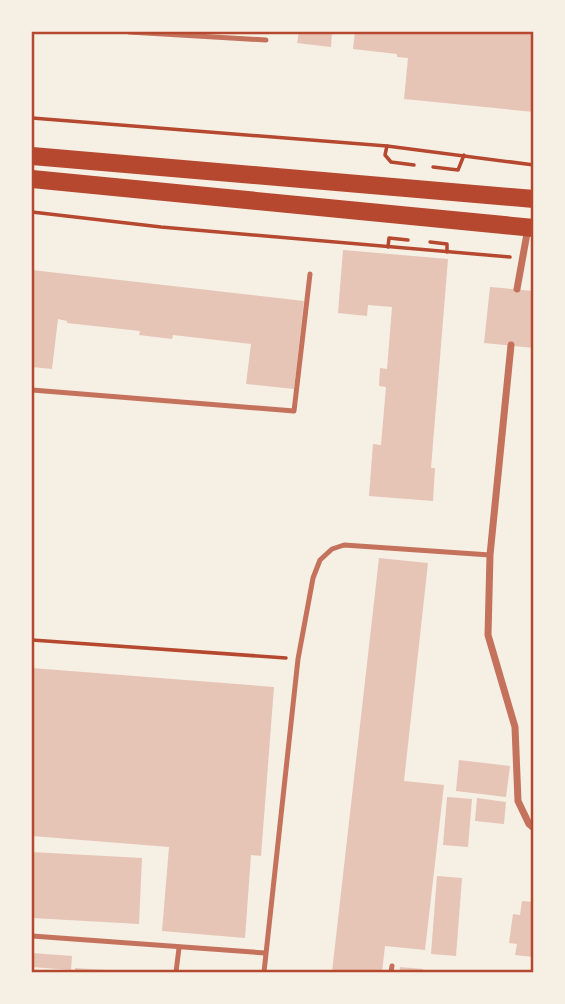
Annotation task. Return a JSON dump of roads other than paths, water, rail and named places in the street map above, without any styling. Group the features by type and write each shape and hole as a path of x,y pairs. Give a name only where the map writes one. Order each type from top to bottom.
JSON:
{"main road":[{"path":"32,156 534,199"},
{"path":"32,179 531,228"}],"street":[{"path":"517,289 531,228"},
{"path":"511,345 490,555 488,635 515,727 518,801 529,824 534,828"}],"lane":[{"path":"129,32 267,40"},
{"path":"32,390 294,411 310,274"},
{"path":"264,972 298,659 313,578 320,560 332,549 344,545 490,555"},
{"path":"32,936 265,953"},
{"path":"176,972 179,948"}]}
